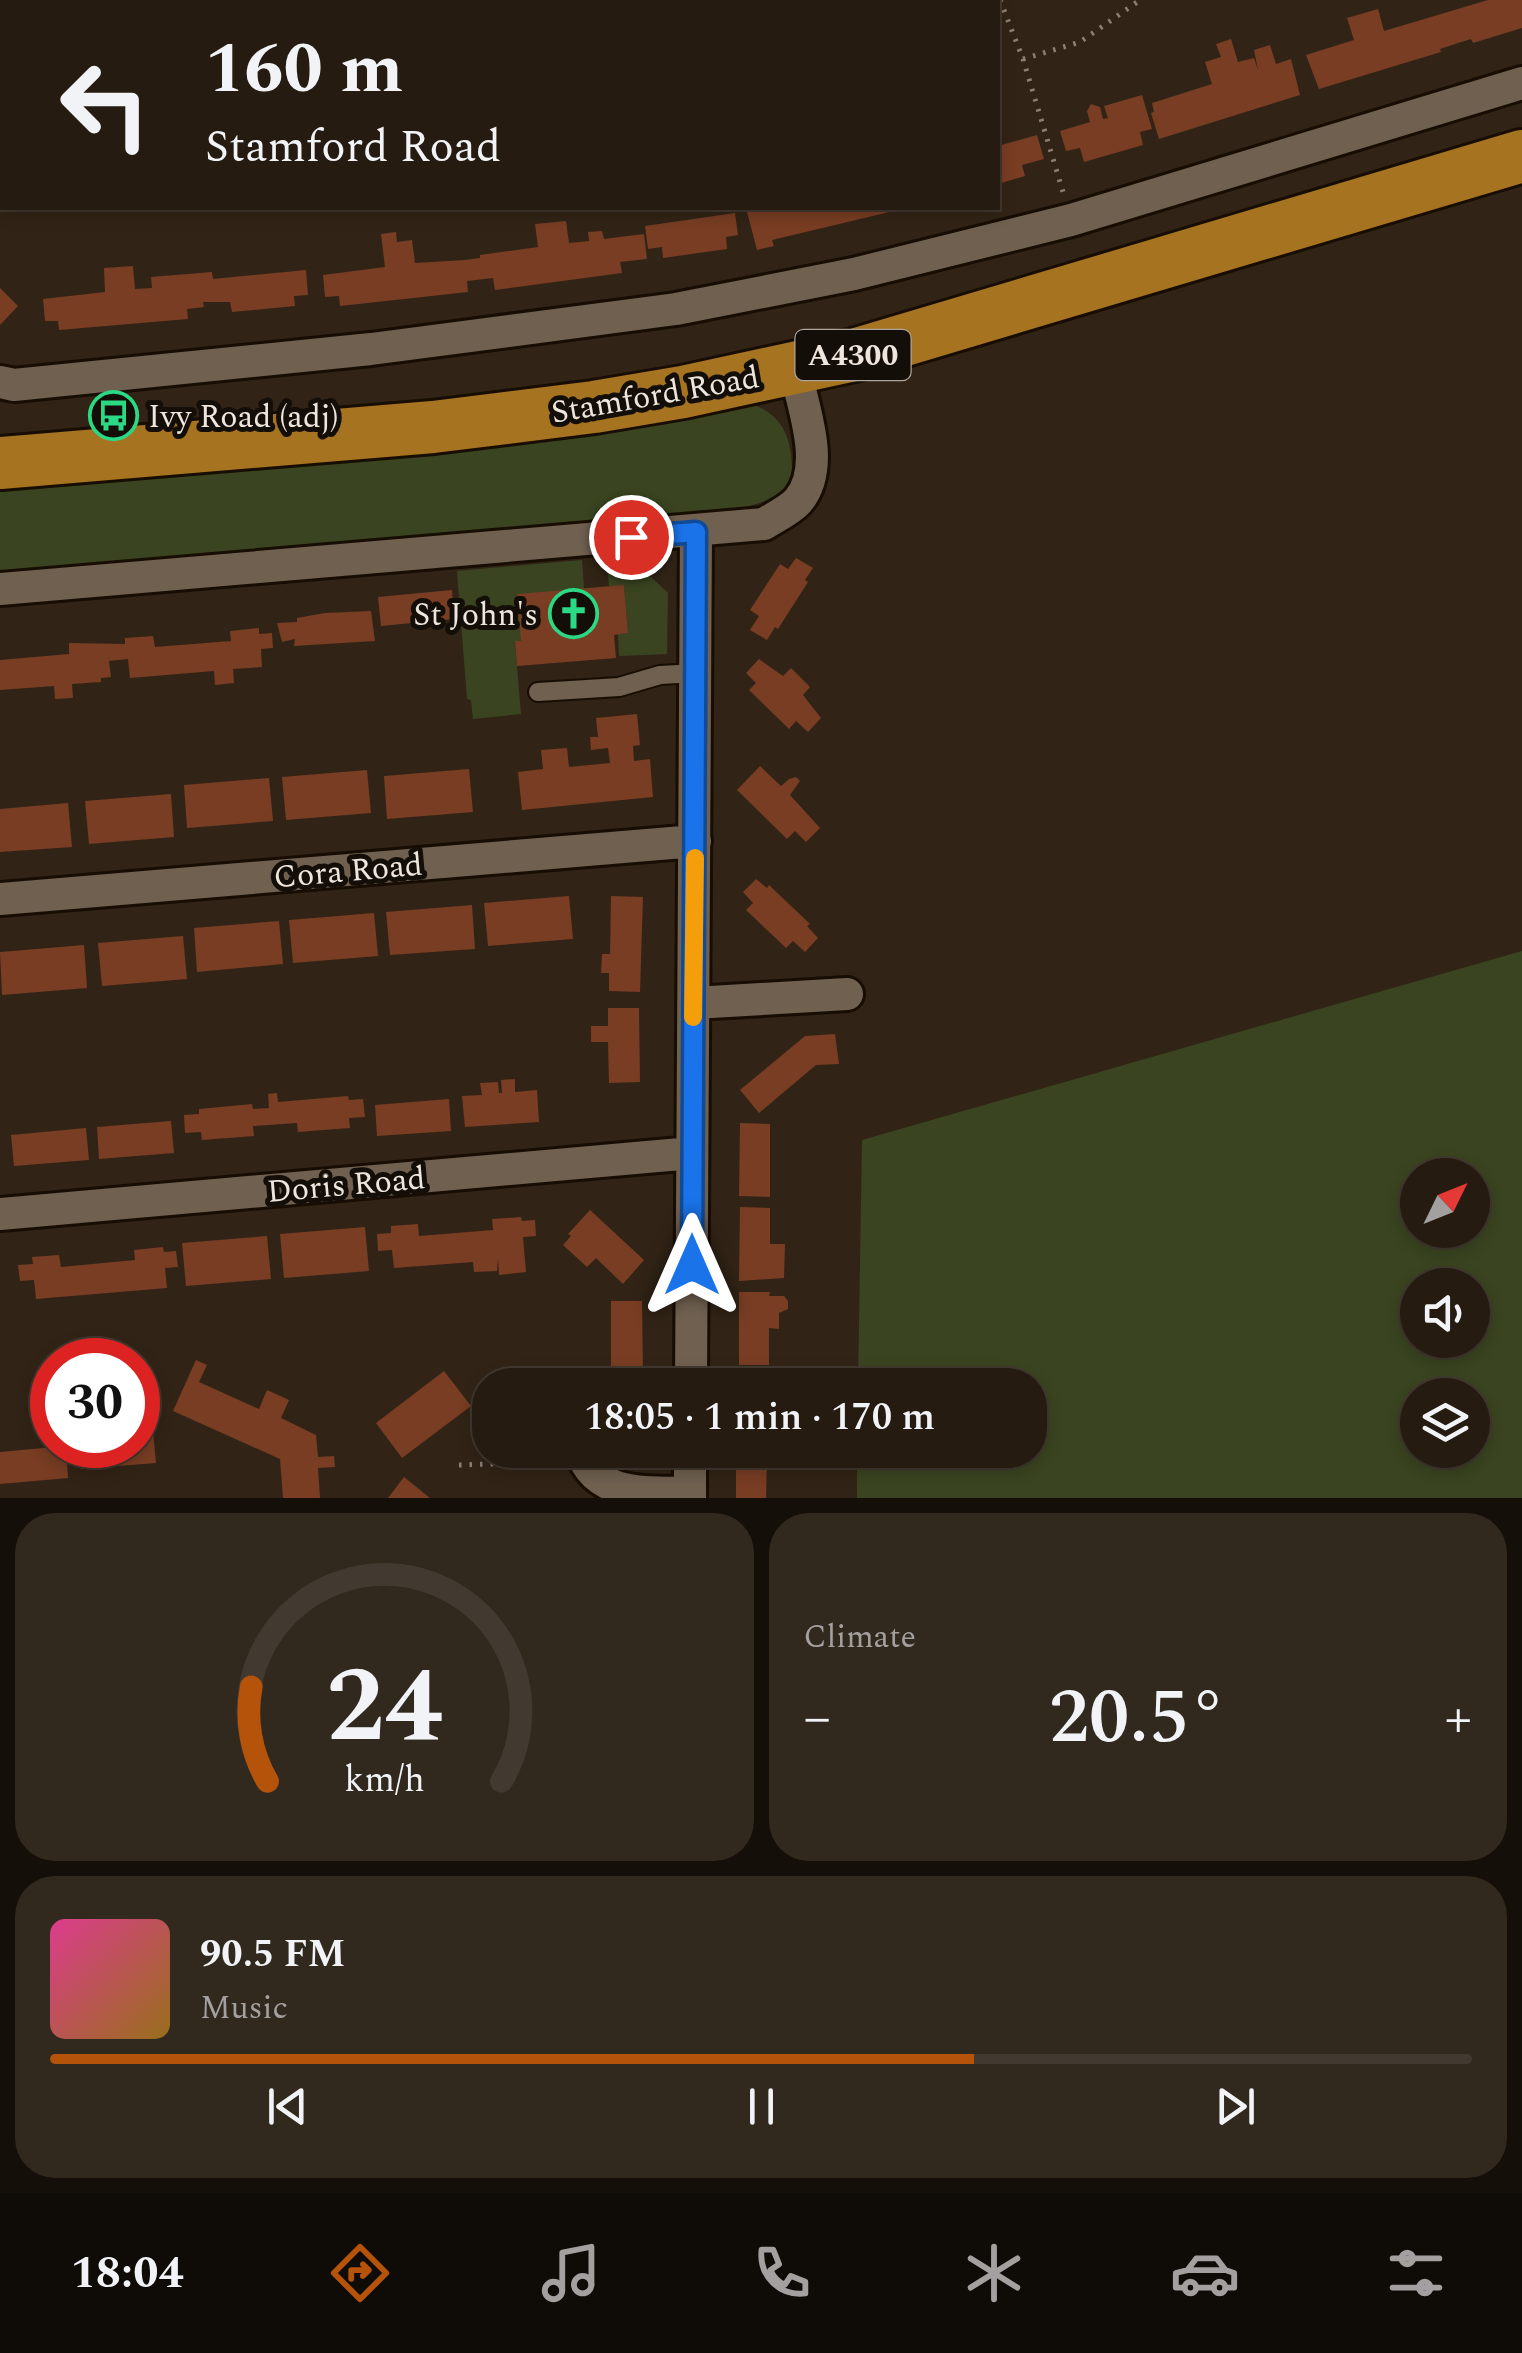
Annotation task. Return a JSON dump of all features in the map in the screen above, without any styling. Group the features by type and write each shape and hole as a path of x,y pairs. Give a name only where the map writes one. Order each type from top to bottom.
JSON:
{"main road":[{"name":"Stamford Road","path":"0,463 433,427 594,407 795,369 981,319 1522,156"}],"street":[{"path":"0,382 14,385 371,348 676,309 854,274 1071,220 1522,83"},
{"path":"0,588 764,524 797,502 811,480 812,461 795,369"},
{"path":"691,1368 696,532"},
{"name":"Cora Road","path":"0,899 695,841"},
{"path":"694,1004 847,994"},
{"name":"Doris Road","path":"0,1214 692,1153"},
{"path":"591,1468 592,1474 608,1487 690,1495 690,1468"}],"lane":[{"path":"538,692 619,688 660,675 696,673"}],"path":[{"path":"1000,0 1023,59 1066,204"},
{"path":"1023,59 1080,42 1140,0"},
{"path":"459,1464 472,1463"}],"green space":[{"path":"737,400 774,417 787,436 792,462 792,477 784,488 751,506 698,514 0,574 0,483"},
{"path":"629,556 668,593 667,654 619,656 618,634 628,633 624,586 609,586 606,558"},
{"path":"582,560 584,588 515,642 521,714 473,719 471,700 467,699 457,571"},
{"path":"1522,951 1522,1498 857,1498 857,1468 1047,1468 1047,1368 858,1368 862,1140"}],"building":[{"path":"1488,0 1522,0 1522,28 1473,43 1471,39 1319,89 1306,55 1354,40 1347,18 1378,9 1384,31"},
{"path":"1231,39 1238,62 1254,58 1258,70 1254,50 1270,45 1276,64 1291,59 1300,95 1159,139 1152,103 1212,84 1205,62 1221,57 1216,44"},
{"path":"1142,95 1152,129 1140,132 1143,145 1084,162 1080,148 1066,151 1060,131 1090,122 1087,111 1091,104 1100,107 1103,119 1108,118 1104,106"},
{"path":"1037,135 1044,159 1022,165 1025,176 1000,183 1000,145"},
{"path":"747,210 898,210 772,240 774,246 757,250"},
{"path":"735,213 738,235 726,237 727,249 663,258 662,247 648,249 645,226"},
{"path":"566,221 569,243 589,241 588,232 602,231 604,239 644,234 647,259 620,262 622,273 495,290 493,278 467,281 468,292 340,306 339,296 325,297 323,275 385,267 381,234 396,232 397,242 412,240 415,263 465,260 538,247 535,224"},
{"path":"133,266 135,289 152,288 151,277 212,272 213,279 306,270 308,295 294,296 295,306 232,312 230,302 203,302 204,307 187,309 188,319 59,330 58,321 45,321 43,299 105,292 104,268"},
{"path":"0,288 18,306 0,325"},
{"path":"796,558 813,568 778,629 775,627 767,640 750,630 759,616 750,610 780,564 788,569"},
{"name":"St John's","path":"624,585 628,633 614,635 616,658 517,666 515,641 521,641 517,594"},
{"path":"452,590 454,619 381,626 378,597"},
{"path":"371,611 375,641 294,646 295,639 282,642 277,623 297,622 297,618 325,613"},
{"path":"259,628 259,634 272,633 273,648 261,649 262,667 233,669 234,683 215,685 214,671 130,678 128,659 109,661 111,677 101,678 101,682 72,684 73,698 55,699 54,686 0,690 0,660 69,654 69,643 125,644 125,638 153,636 155,647 231,641 230,631"},
{"path":"759,659 783,676 791,668 810,687 803,695 821,718 808,732 796,721 789,729 749,690 756,683 746,673"},
{"path":"637,714 640,745 633,746 634,761 650,759 653,797 522,810 518,772 543,769 541,750 567,748 569,767 610,763 608,748 591,750 590,737 598,737 596,718"},
{"path":"760,766 781,786 796,777 800,781 790,795 820,828 806,842 795,831 787,839 737,790"},
{"path":"469,769 473,812 387,819 384,776"},
{"path":"367,770 371,813 286,820 282,777"},
{"path":"269,778 273,821 187,828 184,785"},
{"path":"171,794 174,837 89,844 85,801"},
{"path":"68,803 72,847 0,852 0,809"},
{"path":"756,879 767,888 769,885 810,924 807,926 818,938 805,952 793,941 786,948 746,910 753,903 743,892"},
{"path":"569,896 573,939 488,946 484,903"},
{"path":"611,896 643,897 640,992 609,991 609,973 601,973 602,954 610,954"},
{"path":"472,905 475,949 390,955 386,912"},
{"path":"374,913 378,956 293,963 289,920"},
{"path":"279,921 283,964 197,972 194,928"},
{"path":"183,936 187,979 102,986 98,943"},
{"path":"84,945 87,988 2,995 0,952"},
{"path":"608,1008 639,1008 640,1082 609,1083 608,1042 591,1042 591,1026 608,1026"},
{"path":"835,1034 839,1064 816,1065 759,1113 740,1090 805,1036"},
{"path":"515,1079 515,1092 537,1090 539,1122 465,1127 462,1096 482,1095 480,1083 498,1082 502,1093 501,1080"},
{"path":"277,1093 278,1102 348,1096 349,1100 363,1099 365,1117 349,1118 350,1128 298,1132 297,1123 253,1126 254,1136 202,1140 201,1132 185,1133 184,1115 199,1114 199,1109 252,1104 253,1109 269,1108 268,1094"},
{"path":"449,1099 451,1131 377,1136 375,1105"},
{"path":"171,1121 174,1153 99,1159 97,1127"},
{"path":"740,1123 770,1124 770,1197 739,1196"},
{"path":"86,1128 89,1160 14,1166 11,1135"},
{"path":"740,1207 770,1208 770,1244 785,1244 784,1278 739,1281"},
{"path":"590,1210 644,1260 623,1284 596,1258 587,1267 563,1245"},
{"path":"521,1217 522,1221 535,1220 536,1236 523,1237 526,1272 499,1275 498,1259 497,1271 474,1272 473,1262 394,1268 392,1250 378,1251 377,1234 391,1233 391,1226 418,1224 419,1236 493,1230 492,1219"},
{"path":"365,1227 369,1271 284,1278 280,1234"},
{"path":"267,1236 271,1279 186,1286 182,1243"},
{"path":"163,1247 164,1252 176,1251 178,1267 165,1268 167,1288 36,1299 34,1280 20,1281 18,1265 33,1264 32,1257 59,1255 61,1267 135,1260 134,1250"},
{"path":"739,1292 770,1292 769,1296 784,1296 788,1301 788,1309 779,1313 779,1329 769,1328 769,1365 739,1365"},
{"path":"611,1301 642,1301 643,1368 611,1368"},
{"path":"196,1360 207,1365 199,1382 259,1409 267,1390 289,1400 281,1418 316,1435 318,1457 334,1456 335,1467 318,1468 320,1498 283,1498 280,1459 173,1411"},
{"path":"444,1371 471,1406 402,1458 376,1423"},
{"path":"30,1449 30,1468 67,1468 68,1478 0,1484 0,1452"},
{"path":"736,1468 767,1468 766,1498 736,1498"},
{"path":"404,1477 430,1498 388,1498"}],"slow traffic":[{"path":"693,1017 695,858"}],"place":[{"name":"Ivy Road (adj)","path":"113,416"},
{"name":"St John's","path":"573,614"}],"route":[{"path":"631,537 696,532 692,1265"}]}
